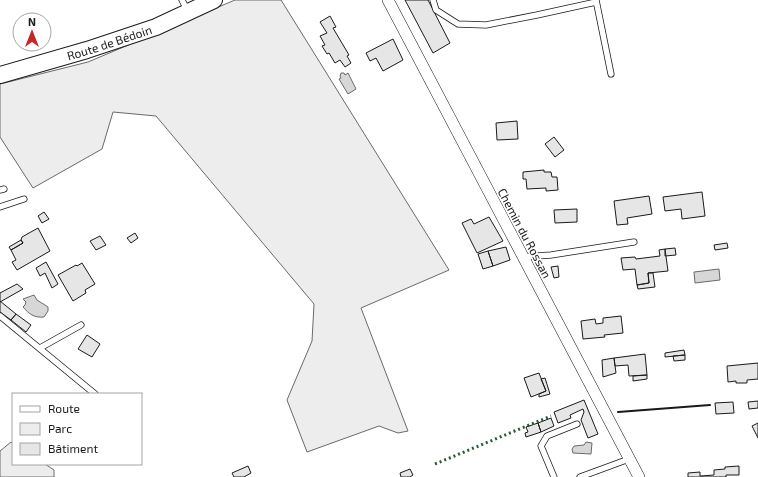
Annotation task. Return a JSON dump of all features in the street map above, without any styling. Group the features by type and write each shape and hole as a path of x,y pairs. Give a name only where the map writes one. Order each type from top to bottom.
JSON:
{"main road":[{"name":"Route de Bédoin","path":"0,75 87,50 149,29 185,6 214,0"}],"street":[{"name":"Chemin du Rossan","path":"388,0 639,477"}],"lane":[{"path":"433,0 436,10 458,24 486,25 537,16 596,1 611,74"},
{"path":"0,206 24,199"},
{"path":"523,257 551,255 634,242"},
{"path":"0,316 94,393"},
{"path":"40,348 81,325"},
{"path":"554,477 541,446 547,436 577,424"},
{"path":"580,477 629,459"}],"green space":[{"path":"235,0 281,0 449,270 361,308 408,431 398,433 379,426 307,452 287,400 312,341 314,304 156,116 113,112 102,149 33,188 0,137 0,84 88,62"},
{"path":"11,442 12,465 46,465 54,470 54,477 0,477 0,451"}],"shaded area":[{"path":"341,73 344,73 345,75 348,73 356,89 348,94 339,79 341,78"},
{"path":"719,269 720,280 695,283 694,272"},
{"path":"34,295 37,300 48,307 48,311 44,317 32,315 23,307 26,302 23,299"},
{"path":"586,442 592,443 591,454 573,453 572,449 574,446 584,445"}],"building":[{"path":"405,0 428,0 450,43 433,53"},
{"path":"330,16 336,27 333,28 349,55 347,56 351,63 345,67 340,60 335,63 329,53 327,54 322,46 325,45 320,36 327,33 320,22"},
{"path":"393,39 403,60 383,71 376,58 370,61 366,53"},
{"path":"517,121 518,139 497,140 496,123"},
{"path":"554,137 564,150 555,157 545,144"},
{"path":"544,170 544,172 551,172 552,177 557,177 558,190 546,191 546,188 527,189 526,179 523,179 523,172"},
{"path":"702,192 705,216 682,219 681,209 665,211 663,197"},
{"path":"649,196 652,214 627,218 628,224 617,225 614,201"},
{"path":"577,209 577,222 555,223 554,210"},
{"path":"44,212 49,219 42,223 38,216"},
{"path":"489,217 503,241 477,253 462,223 471,219 474,224"},
{"path":"38,228 50,251 17,270 12,262 16,260 11,250 23,243 21,240 22,237"},
{"path":"135,233 138,238 131,243 127,238"},
{"path":"100,236 106,245 96,250 90,241"},
{"path":"21,240 23,243 11,250 9,247"},
{"path":"727,243 728,248 715,250 714,245"},
{"path":"506,247 510,260 493,266 488,251"},
{"path":"675,248 676,255 665,256 665,249"},
{"path":"665,249 668,271 648,273 649,283 637,285 635,269 623,270 621,258 635,257 636,259 660,256 659,250"},
{"path":"488,251 493,266 483,269 478,254"},
{"path":"46,262 58,284 52,288 45,273 40,276 36,268"},
{"path":"82,263 95,284 85,290 86,293 73,301 58,275"},
{"path":"558,266 559,277 554,278 551,267"},
{"path":"648,273 653,273 655,287 638,289 637,285 649,283"},
{"path":"17,284 23,289 0,302 0,293"},
{"path":"0,301 16,314 11,320 0,312"},
{"path":"16,314 31,325 26,332 11,320"},
{"path":"621,316 623,333 604,335 605,337 583,339 581,321 595,319 596,324 603,323 603,318"},
{"path":"87,335 100,344 92,357 78,349"},
{"path":"684,350 685,355 665,357 665,353"},
{"path":"645,354 647,375 629,376 628,365 615,366 614,358"},
{"path":"685,355 685,360 674,361 673,356"},
{"path":"614,358 616,373 603,377 602,360"},
{"path":"758,363 758,379 747,380 747,383 736,383 736,381 728,382 727,366"},
{"path":"539,373 546,391 531,397 524,378"},
{"path":"647,375 647,379 633,381 633,376"},
{"path":"545,378 550,394 539,397 539,394 546,391 541,379"},
{"path":"584,400 598,434 588,438 581,420 584,412 583,409 570,415 571,418 558,423 554,412"},
{"path":"758,401 758,408 749,409 748,402"},
{"path":"733,402 734,413 716,414 715,403"},
{"path":"551,418 554,426 541,432 538,423"},
{"path":"538,423 541,432 526,437 525,433 528,432 526,427"},
{"path":"758,423 758,438 752,426"},
{"path":"248,466 251,473 244,477 234,477 232,473"},
{"path":"739,466 739,475 726,475 726,477 688,477 688,473 700,472 700,476 714,475 714,470 725,469 725,467"},
{"path":"410,469 413,475 410,477 401,477 400,473"}],"hedge":[{"path":"435,464 551,416"}],"wall":[{"path":"618,412 710,405"}]}
